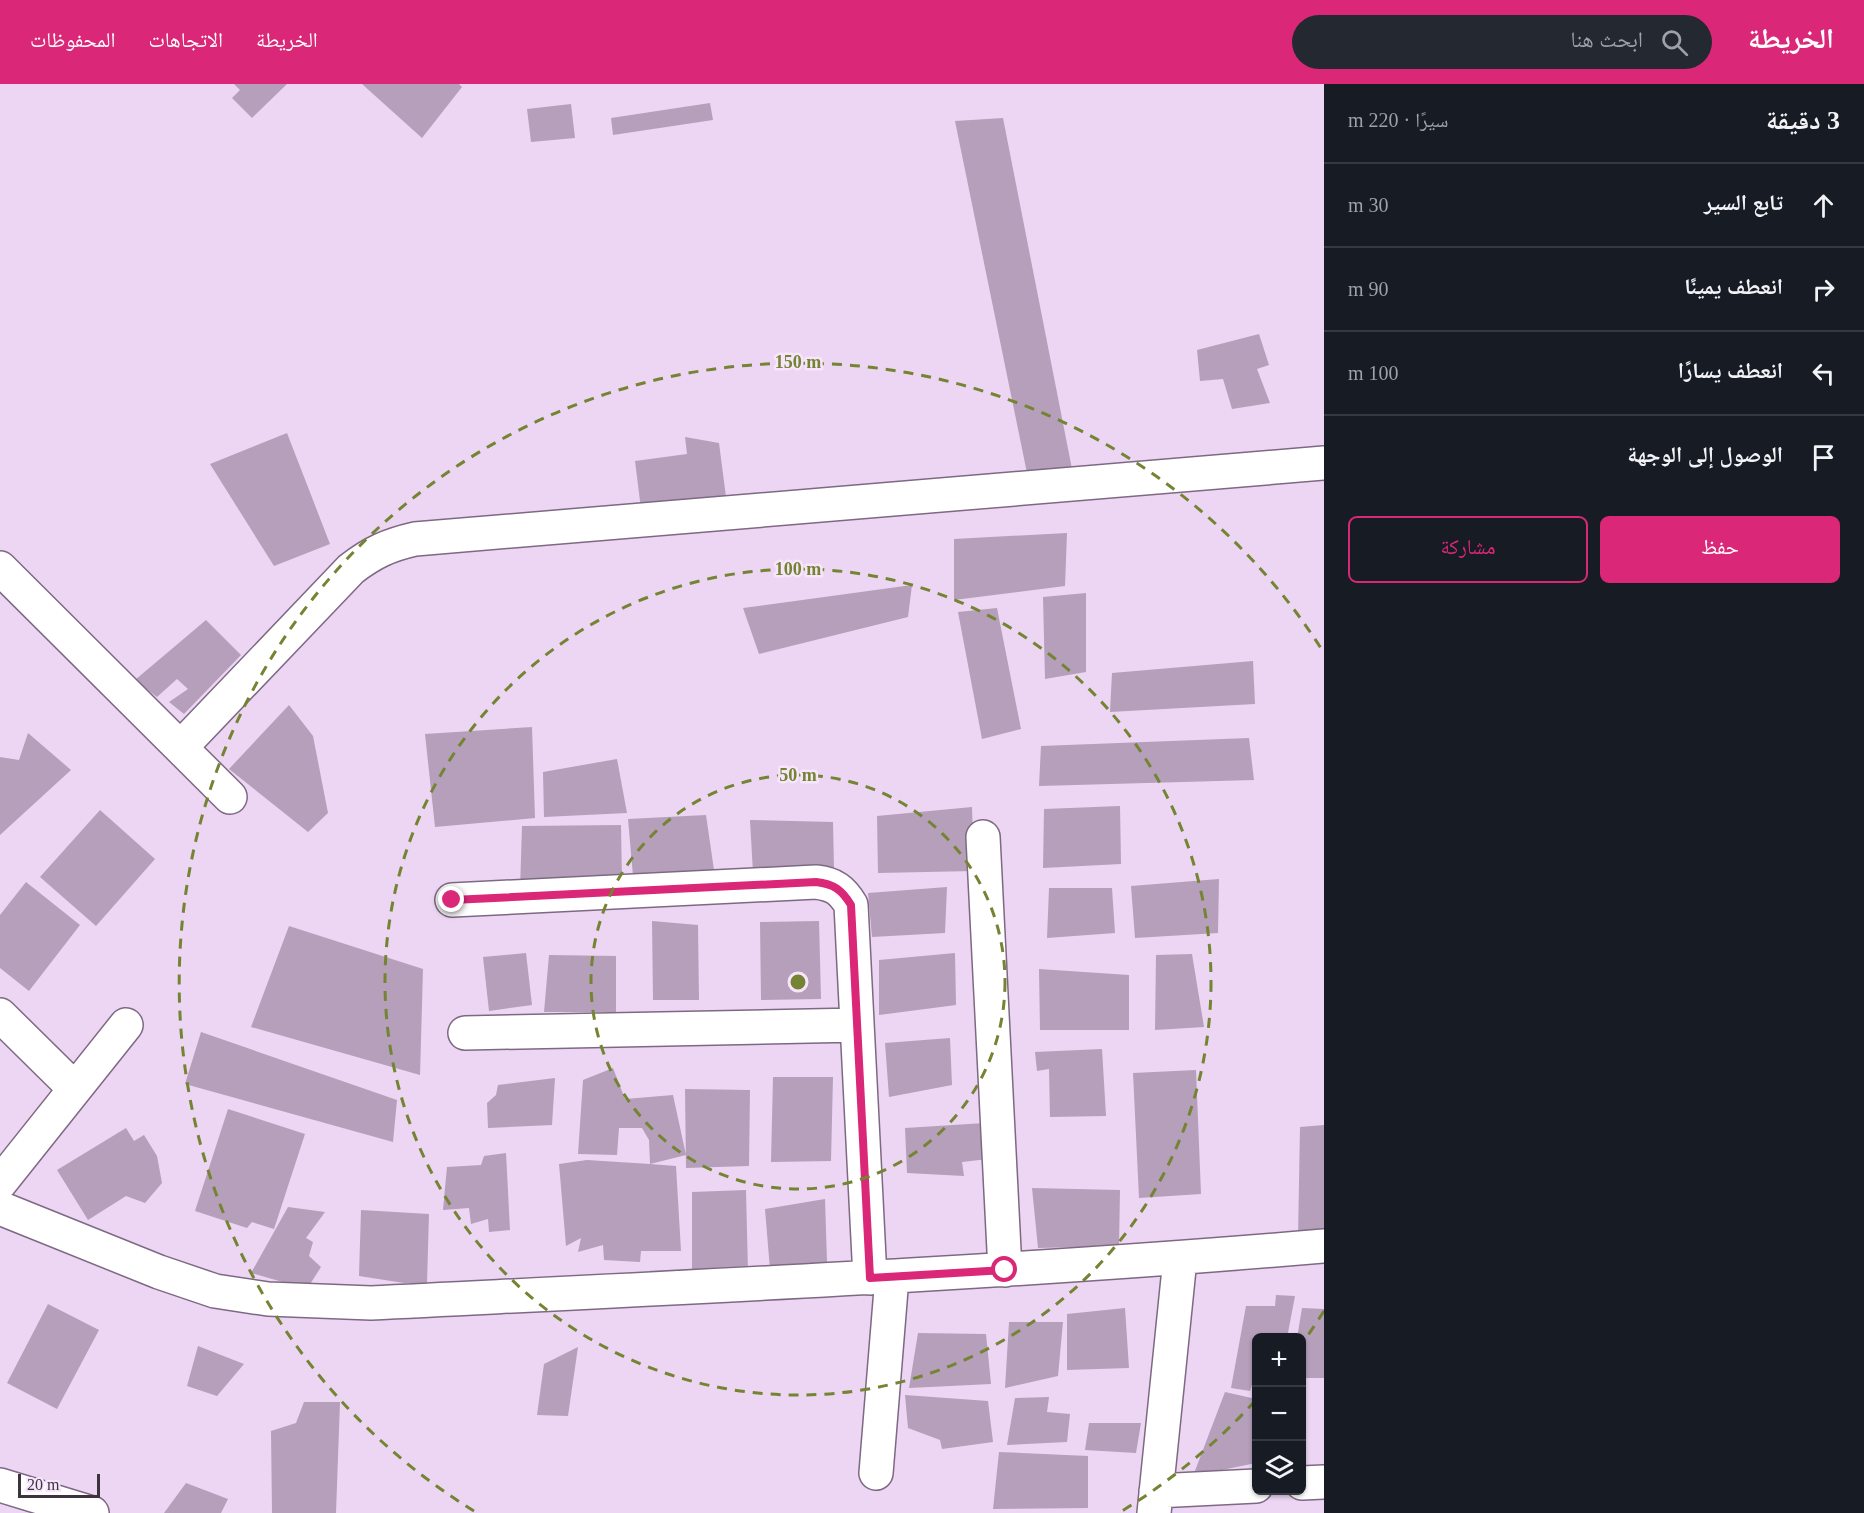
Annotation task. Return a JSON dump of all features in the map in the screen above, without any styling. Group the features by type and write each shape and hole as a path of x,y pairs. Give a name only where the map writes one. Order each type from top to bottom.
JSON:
{"street":[{"path":"181,747 351,569 369,555 391,545 427,538 1324,463"},
{"path":"0,568 230,797"},
{"path":"983,837 1005,1270"},
{"path":"452,900 816,882 831,884 844,893 851,905 857,1026 881,1277 876,1473"},
{"path":"0,1015 75,1089"},
{"path":"0,1183 126,1025"},
{"path":"465,1033 857,1026"},
{"path":"0,1208 171,1276 215,1291 268,1299 371,1303 1005,1270 1324,1246"},
{"path":"1180,1258 1155,1502 1252,1487"},
{"path":"1306,1483 1324,1482"},
{"path":"0,1485 92,1513"}],"building":[{"path":"234,84 287,84 252,118 232,98 240,90"},
{"path":"362,84 459,84 462,87 422,138"},
{"path":"710,103 713,120 613,135 611,118"},
{"path":"571,104 575,138 531,142 527,109"},
{"path":"1003,118 1073,474 1028,478 955,121"},
{"path":"1259,334 1269,365 1257,369 1270,403 1232,409 1223,379 1200,381 1197,350"},
{"path":"287,433 330,544 274,566 210,464"},
{"path":"685,437 719,443 726,497 641,509 635,461 687,454"},
{"path":"1067,533 1065,586 954,600 954,539"},
{"path":"912,585 908,617 759,654 743,608"},
{"path":"1086,593 1086,672 1045,679 1043,597"},
{"path":"997,608 1021,729 982,739 958,612"},
{"path":"206,620 241,655 184,714 169,702 188,689 177,679 157,697 135,680"},
{"path":"1253,661 1255,704 1110,712 1112,673"},
{"path":"289,705 313,736 328,813 308,832 229,769"},
{"path":"532,727 535,818 435,827 425,734"},
{"path":"28,733 71,770 0,835 0,757 19,760"},
{"path":"1249,738 1254,780 1039,786 1041,746"},
{"path":"617,759 627,813 544,817 543,772"},
{"path":"1120,806 1121,864 1043,868 1044,809"},
{"path":"972,807 974,871 878,873 877,816"},
{"path":"100,810 155,859 96,926 40,877"},
{"path":"706,815 714,870 633,876 628,819"},
{"path":"750,820 833,822 834,869 753,873"},
{"path":"621,825 622,884 520,890 522,826"},
{"path":"1219,879 1218,933 1135,938 1131,886"},
{"path":"26,882 80,925 29,991 0,968 0,915"},
{"path":"947,887 945,933 872,937 868,893"},
{"path":"1049,888 1112,888 1115,933 1047,938"},
{"path":"652,921 698,925 699,1000 653,1000"},
{"path":"819,921 821,999 761,1000 760,922"},
{"path":"289,926 423,969 420,1075 251,1027"},
{"path":"526,953 532,1005 489,1011 483,957"},
{"path":"955,953 956,1005 879,1015 879,960"},
{"path":"1192,954 1204,1027 1155,1030 1156,955"},
{"path":"549,955 616,956 616,1012 544,1012"},
{"path":"1039,969 1129,975 1129,1030 1040,1030"},
{"path":"201,1032 397,1100 393,1142 185,1084"},
{"path":"950,1038 952,1085 889,1097 885,1043"},
{"path":"1102,1049 1106,1116 1050,1117 1049,1069 1037,1071 1035,1052"},
{"path":"613,1068 625,1099 673,1095 686,1155 650,1164 649,1140 642,1128 619,1128 617,1155 578,1154 583,1080"},
{"path":"1196,1070 1201,1194 1139,1198 1133,1073"},
{"path":"773,1077 833,1077 831,1161 771,1162"},
{"path":"555,1078 552,1125 488,1128 487,1103 496,1095 498,1085"},
{"path":"685,1089 750,1090 749,1166 686,1168"},
{"path":"228,1109 305,1134 274,1229 252,1222 247,1228 195,1211"},
{"path":"985,1123 988,1159 962,1162 964,1176 907,1173 905,1128"},
{"path":"1324,1125 1324,1236 1298,1239 1300,1127"},
{"path":"126,1128 134,1141 144,1135 157,1156 162,1183 145,1203 126,1196 88,1220 57,1170"},
{"path":"506,1153 510,1230 489,1232 488,1219 471,1224 469,1208 443,1210 447,1167 481,1165 484,1156"},
{"path":"587,1160 676,1166 681,1251 641,1251 640,1262 604,1260 603,1245 578,1252 581,1238 566,1246 559,1164"},
{"path":"1032,1188 1120,1190 1119,1246 1038,1248"},
{"path":"746,1190 748,1272 692,1279 692,1192"},
{"path":"825,1199 827,1262 770,1270 765,1209"},
{"path":"288,1207 325,1212 306,1238 313,1242 309,1256 321,1267 307,1289 251,1273"},
{"path":"361,1210 429,1214 427,1283 404,1283 359,1276"},
{"path":"1276,1295 1295,1296 1288,1333 1252,1333 1250,1391 1231,1388 1246,1306 1275,1306"},
{"path":"48,1304 99,1330 57,1409 7,1383"},
{"path":"1125,1308 1129,1368 1067,1370 1067,1314"},
{"path":"1302,1308 1324,1309 1324,1378 1306,1378 1306,1333 1298,1333"},
{"path":"1009,1322 1063,1322 1058,1376 1005,1388"},
{"path":"918,1333 986,1334 991,1384 909,1388"},
{"path":"198,1346 244,1364 217,1396 187,1386"},
{"path":"578,1347 568,1416 537,1415 544,1364"},
{"path":"1225,1392 1252,1398 1252,1464 1193,1476"},
{"path":"905,1395 988,1401 993,1442 942,1449 940,1440 908,1428"},
{"path":"1049,1397 1047,1412 1070,1414 1067,1442 1007,1445 1015,1398"},
{"path":"304,1402 340,1402 336,1513 272,1513 271,1431 296,1423"},
{"path":"1089,1423 1141,1423 1136,1453 1085,1450"},
{"path":"999,1452 1088,1456 1088,1508 993,1509"},
{"path":"186,1483 228,1499 221,1513 164,1513"}],"route":[{"path":"452,900 816,882 831,884 844,893 851,905 870,1278 1005,1270"}]}
